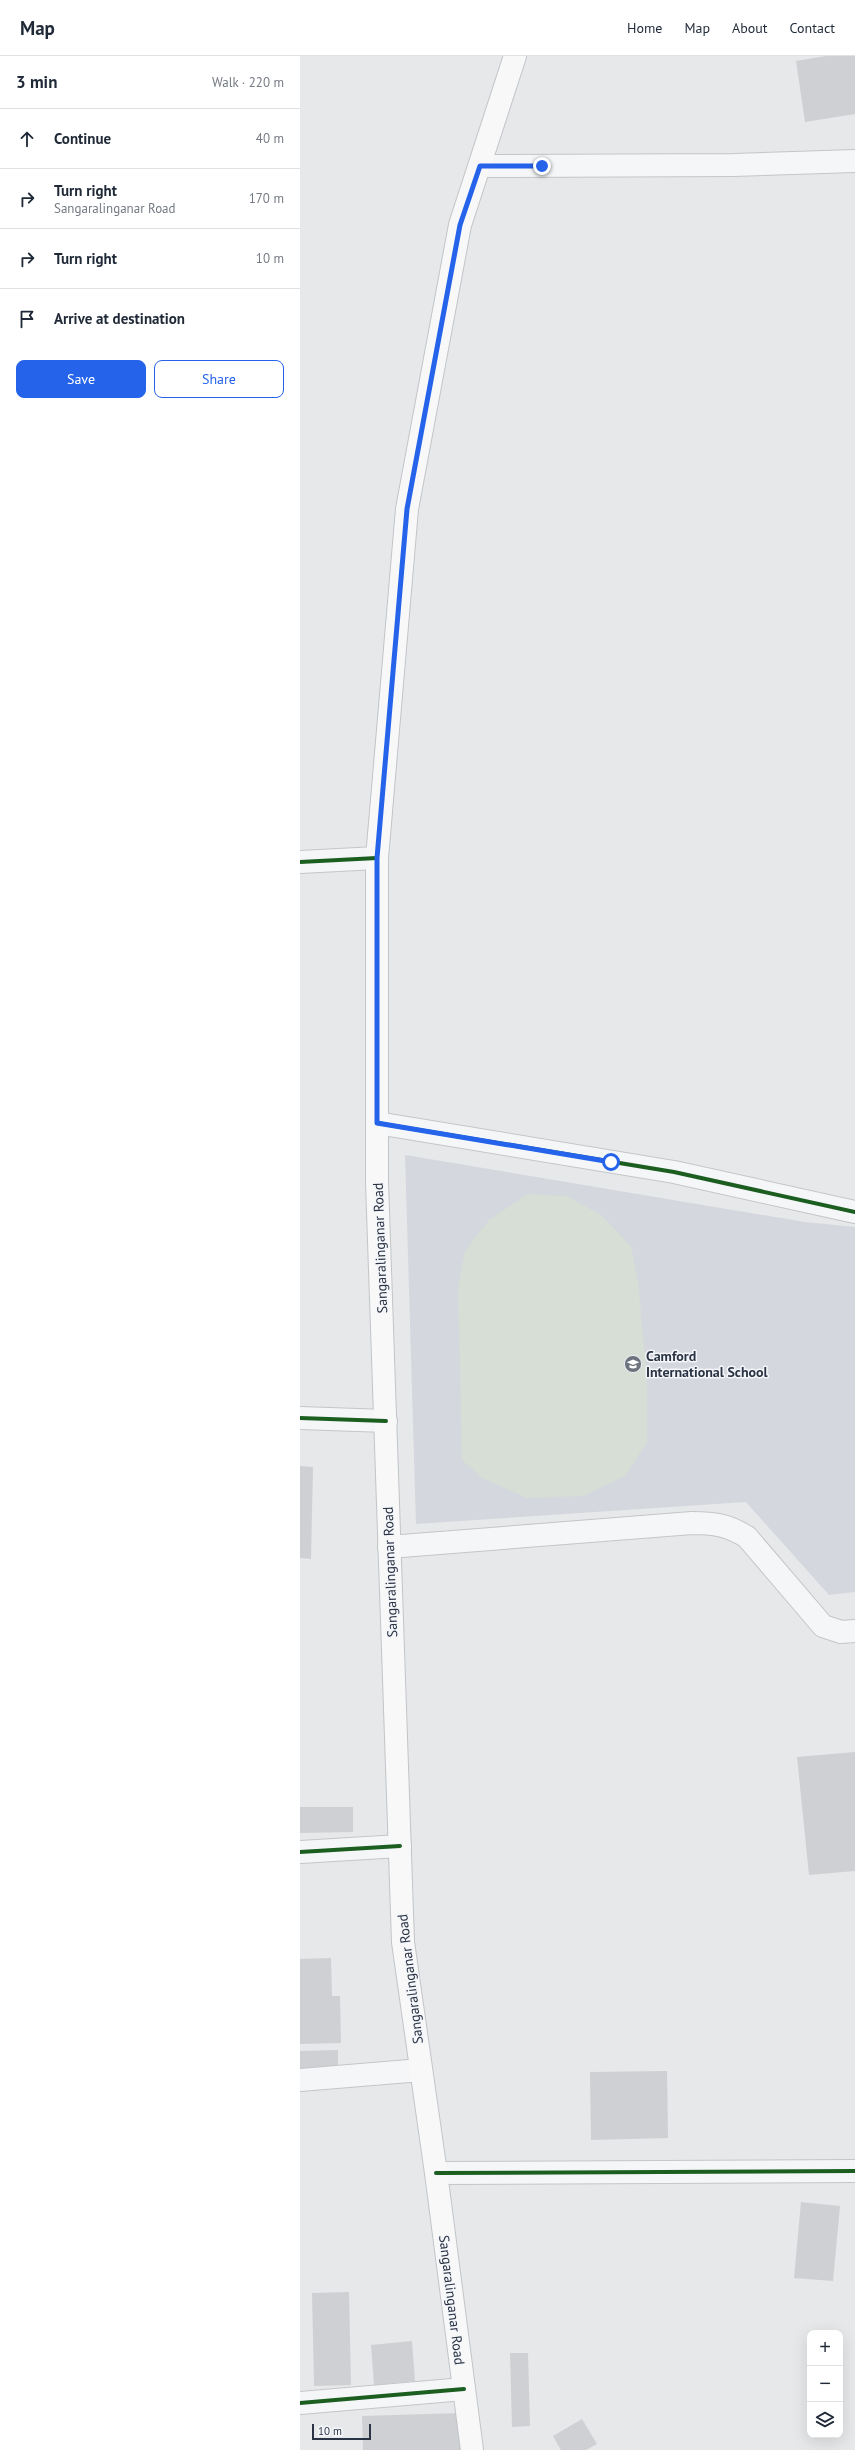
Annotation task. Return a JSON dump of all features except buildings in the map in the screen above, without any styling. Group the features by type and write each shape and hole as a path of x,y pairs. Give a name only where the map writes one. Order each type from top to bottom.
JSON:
{"main road":[{"name":"Sangaralinganar Road","path":"472,2450 436,2173 403,1942 377,1123 377,858 407,509 460,225 515,56"}],"street":[{"path":"480,166 734,165 855,161"},
{"path":"300,862 377,858"},
{"path":"377,1123 674,1172 855,1212"},
{"path":"300,1418 386,1420"},
{"path":"390,1547 692,1523 716,1523 732,1527 746,1537 823,1626 841,1632 855,1631"},
{"path":"300,1852 400,1846"},
{"path":"300,2080 422,2070"},
{"path":"436,2173 855,2170"},
{"path":"300,2403 464,2389"}],"shaded area":[{"name":"Camford International School","path":"405,1155 805,1222 855,1227 855,1592 829,1595 746,1502 416,1524"},
{"path":"528,1194 567,1196 601,1215 631,1246 638,1281 647,1378 647,1442 625,1476 583,1496 527,1498 482,1478 462,1460 458,1288 465,1251 489,1220"}],"cycle path":[{"path":"300,862 377,858"},
{"path":"377,1123 674,1172 855,1212"},
{"path":"300,1418 386,1421"},
{"path":"300,1852 400,1846"},
{"path":"436,2173 855,2171"},
{"path":"300,2403 464,2389"}],"place":[{"name":"Camford International School","path":"633,1364"}],"route":[{"path":"542,166 480,166 460,225 407,509 377,858 377,1123 611,1162"}]}
